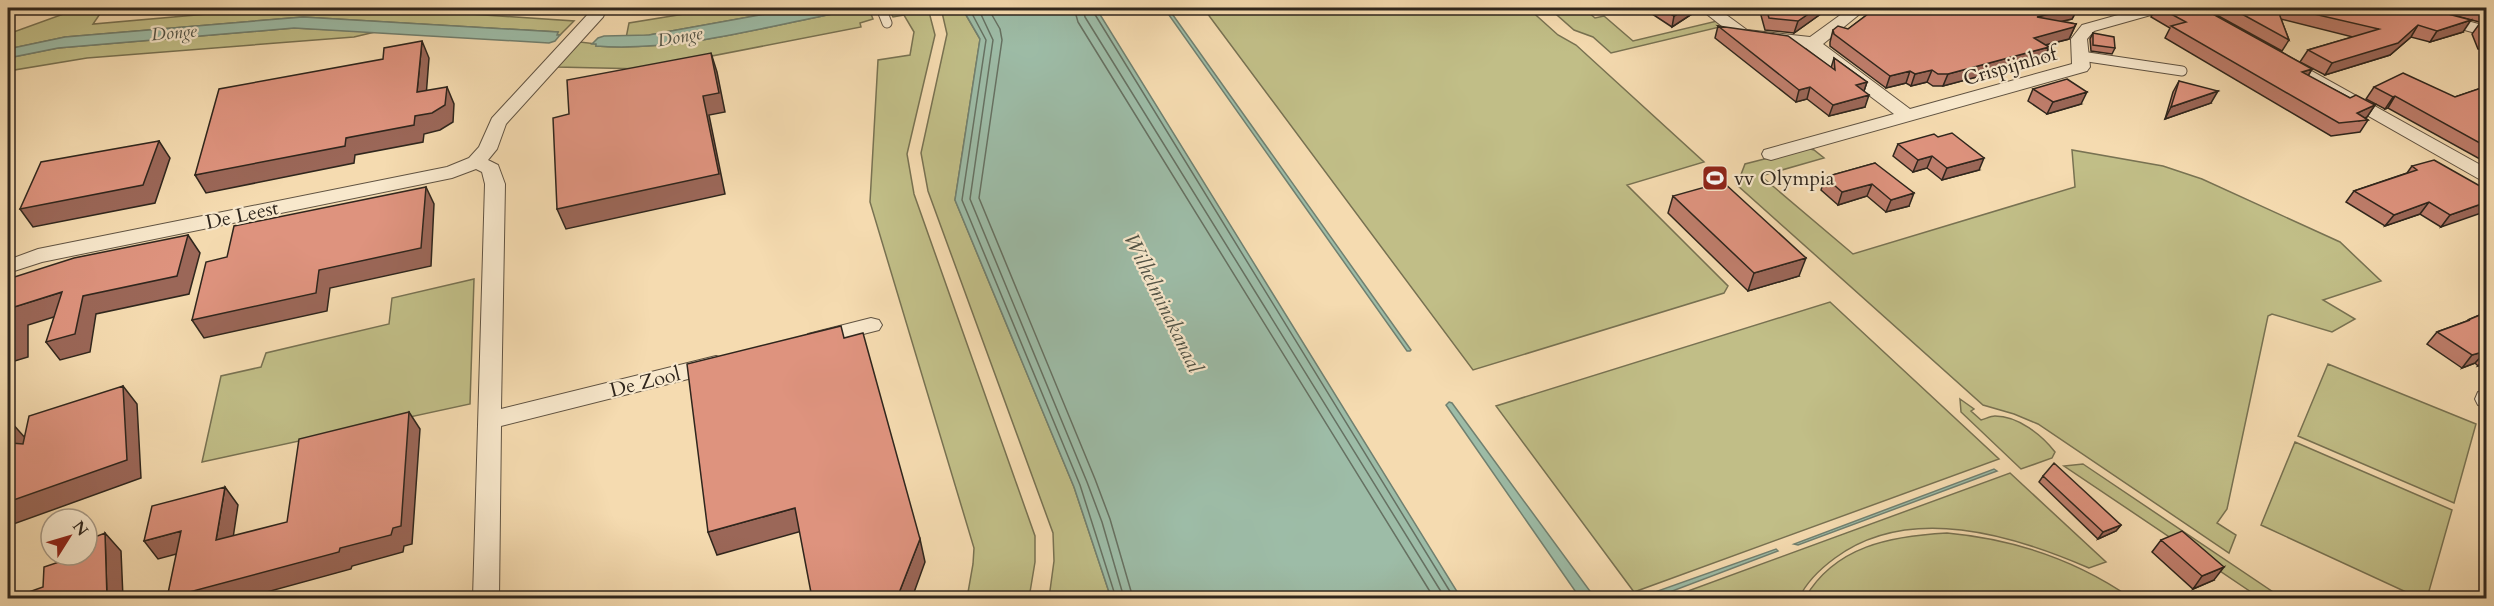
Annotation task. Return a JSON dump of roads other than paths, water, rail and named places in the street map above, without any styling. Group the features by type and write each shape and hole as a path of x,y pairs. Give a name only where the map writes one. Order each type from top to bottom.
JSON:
{"street":[{"path":"486,598 495,184 491,169 476,162 488,148 498,122 597,14 599,8"},
{"path":"1707,8 1743,35 1806,41 1812,44 1908,116"},
{"path":"1812,44 1859,8"},
{"name":"Crispijnhof","path":"1771,154 2081,67 2079,39 2088,28 2159,8"},
{"path":"2403,8 2487,31"},
{"path":"2270,53 2487,175"},
{"name":"De Leest","path":"8,267 38,256 452,172 476,162"},
{"path":"790,345 871,325"},
{"name":"De Zool","path":"489,421 732,360"}],"lane":[{"path":"880,8 887,22"},
{"path":"2081,56 2182,71"}],"water":[{"name":"Donge","path":"799,8 869,9 689,42 627,47 592,44 604,36 649,35"},
{"name":"Wilhelminakanaal","path":"962,8 1096,8 1461,598 1111,598 1074,487 955,200 980,39"},
{"path":"1164,8 1168,8 1410,351 1407,351"},
{"name":"Donge","path":"303,17 558,32 557,35 560,35 555,41 549,43 294,28 58,48 8,58 8,49 65,37"},
{"path":"1449,402 1452,403 1595,598 1580,598 1446,405"},
{"path":"1994,469 1997,471 1798,545 1794,544"},
{"path":"1776,549 1778,551 1650,598 1652,593"}],"place":[{"name":"vv Olympia","path":"1715,178"}]}
